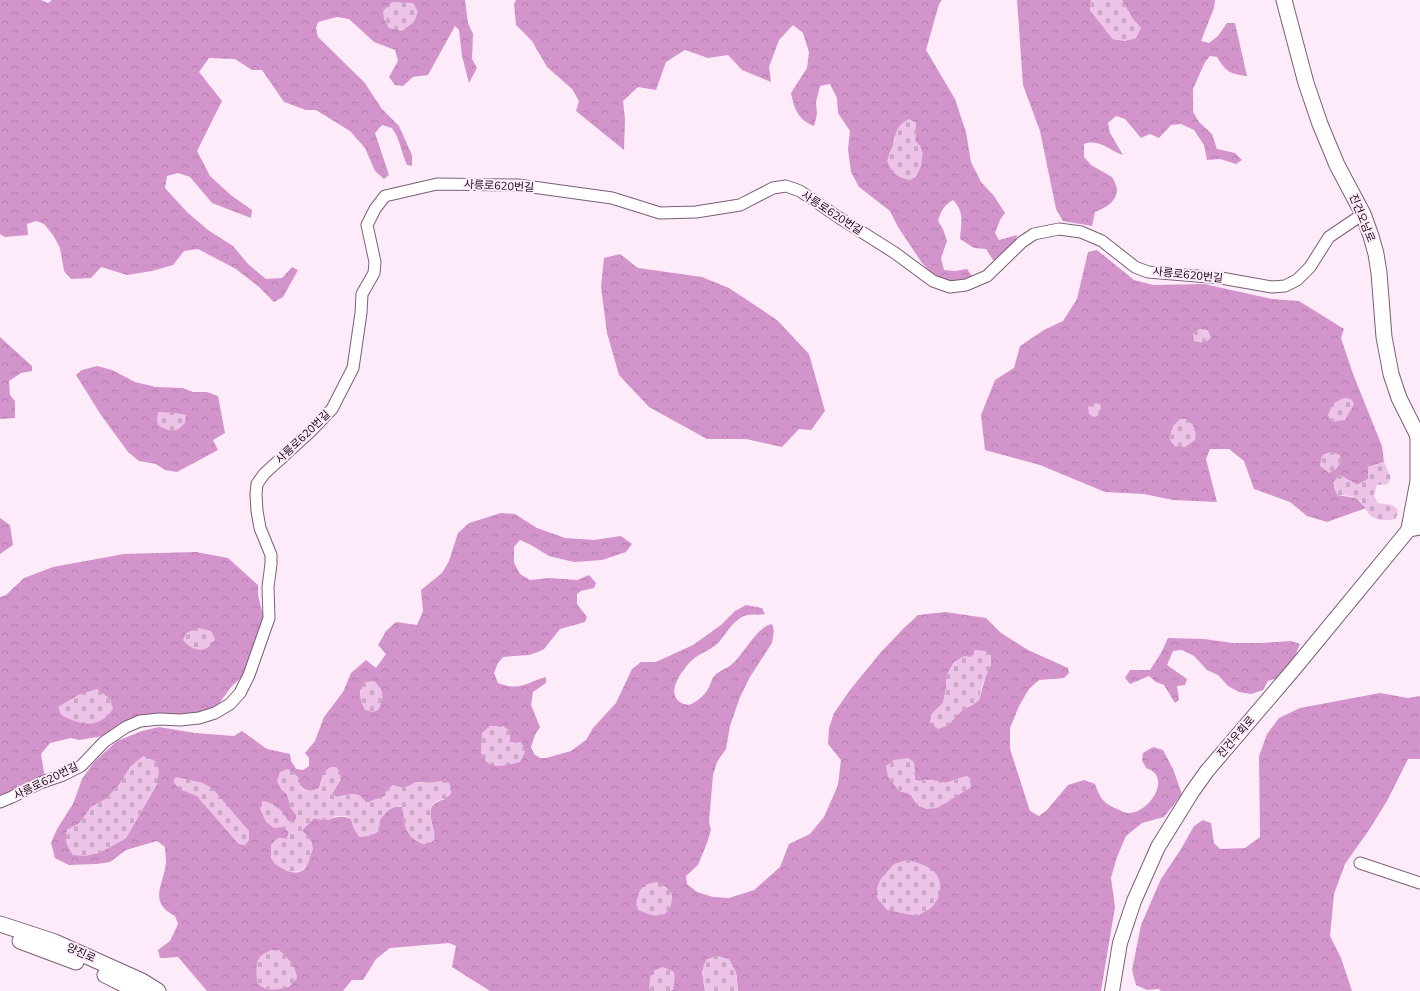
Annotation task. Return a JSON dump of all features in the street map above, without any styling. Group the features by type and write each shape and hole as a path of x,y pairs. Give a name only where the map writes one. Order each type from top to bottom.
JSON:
{"main road":[{"name":"진건오남로","path":"1284,0 1306,83 1320,124 1337,165 1363,214 1376,254 1384,337 1391,374 1399,398 1419,437"},
{"path":"1414,528 1418,481 1419,437"},
{"name":"양진로","path":"0,924 55,942 142,981 158,991"},
{"name":"양진로","path":"0,935 64,957 137,991"}],"street":[{"name":"사릉로620번길","path":"0,802 40,783 63,775 80,766 104,742 126,727 140,721 199,718 215,713 230,704 240,693 249,675 269,618 268,587 272,564 260,528 257,511 257,484 264,474 311,431 332,409 354,368 362,294 374,273 375,262 367,225 375,209 385,196 437,184 518,184 612,198 660,213 696,212 740,205 773,188 786,186 800,191 895,253 933,281 950,287 966,285 987,276 1022,242 1034,234 1059,229 1081,232 1102,241 1135,267 1148,272 1221,278 1272,287 1285,286 1297,280 1310,267 1329,237 1363,214"},
{"name":"진건우회로","path":"1112,991 1120,943 1134,901 1158,847 1192,792 1207,771 1414,528 1420,516"},
{"path":"1360,863 1420,882"}],"green space":[{"path":"0,0 41,0 48,3 51,0 465,0 468,23 473,34 472,59 477,68 469,83 462,56 459,30 455,26 428,75 413,77 403,86 395,85 389,77 398,61 395,50 374,42 349,19 337,17 318,22 316,28 318,37 364,82 382,109 399,126 412,155 412,166 407,165 395,132 392,128 382,125 375,133 389,175 384,179 375,171 365,148 350,131 316,110 306,110 284,102 262,70 252,70 235,59 209,58 199,72 222,101 197,151 210,176 232,196 252,210 251,218 212,203 190,177 178,173 167,176 165,188 187,212 208,230 233,246 248,264 266,279 282,278 292,267 298,270 283,297 274,302 259,287 236,269 198,249 184,251 173,265 152,271 127,275 101,267 91,278 71,279 64,271 60,248 53,235 44,224 36,221 27,224 28,235 5,237 0,234"},
{"path":"516,0 942,0 939,4 926,50 955,99 966,132 971,162 981,182 994,196 1005,213 1000,220 995,233 999,240 1017,235 1015,246 1003,260 993,260 986,249 974,248 960,239 961,213 957,204 953,200 943,209 938,221 943,229 947,241 941,258 944,270 955,271 967,269 972,276 958,283 938,280 922,263 898,227 890,211 859,187 851,172 848,149 850,131 838,113 837,98 830,84 820,86 816,102 817,114 814,126 800,117 791,93 807,68 809,52 803,33 793,25 779,40 769,67 771,82 742,70 728,55 708,58 685,50 666,62 656,90 638,87 623,101 625,119 624,150 576,111 579,101 572,89 547,67 532,41 516,25 514,4","holes":["916,133 915,141 920,146 889,155 893,146 894,137"]},
{"path":"1017,0 1091,0 1090,10 1113,39 1126,41 1141,28 1132,18 1122,0 1215,0 1214,8 1201,41 1209,43 1218,36 1227,23 1235,23 1247,76 1232,73 1223,66 1217,57 1210,56 1205,62 1193,89 1193,112 1199,122 1212,134 1217,149 1235,153 1242,160 1236,164 1220,159 1207,160 1204,145 1194,130 1181,124 1171,125 1159,138 1150,134 1141,138 1125,119 1116,116 1108,123 1110,133 1123,155 1100,144 1084,144 1084,157 1091,165 1113,178 1117,189 1115,198 1110,204 1095,212 1092,226 1063,221 1056,209 1040,131 1023,85"},
{"path":"1091,0 1122,0 1132,18 1141,28 1136,38 1126,41 1113,39 1090,10"},
{"path":"392,2 413,3 418,12 414,22 402,31 389,28 384,19 383,11"},
{"path":"909,119 916,123 915,141 920,146 923,154 921,166 916,177 910,180 901,178 896,174 891,169 887,161 897,130 901,124"},
{"path":"1097,250 1134,280 1153,285 1204,284 1272,299 1299,301 1344,329 1341,338 1353,374 1382,446 1384,462 1368,467 1368,479 1357,485 1340,475 1337,495 1356,498 1366,508 1327,522 1307,516 1290,502 1254,489 1244,461 1229,449 1210,449 1206,459 1217,502 1173,500 1144,494 1105,492 1040,465 985,450 981,415 995,380 1014,368 1020,346 1044,330 1063,321 1077,299 1088,252"},
{"path":"620,254 638,268 702,277 729,288 777,320 809,354 825,411 811,430 799,429 782,447 746,439 707,439 649,407 619,375 607,333 601,287 604,258"},
{"path":"1200,329 1208,330 1211,338 1204,343 1194,341 1193,334 1195,331"},
{"path":"0,337 32,366 32,371 21,373 9,381 10,395 15,401 15,418 0,419"},
{"path":"97,366 112,370 135,382 156,387 183,388 193,392 207,392 218,396 225,433 213,440 218,450 177,472 165,470 156,464 139,461 128,452 101,415 76,375 82,370"},
{"path":"1344,398 1351,399 1354,404 1345,420 1331,422 1328,415 1330,409 1336,402"},
{"path":"1092,403 1100,404 1101,408 1099,415 1094,417 1089,414 1088,407"},
{"path":"158,412 186,415 185,423 178,429 172,431 166,429 158,425"},
{"path":"1180,419 1187,419 1195,431 1195,440 1185,447 1174,446 1169,438 1173,426"},
{"path":"1331,452 1340,455 1341,462 1336,469 1329,473 1320,466 1323,454"},
{"path":"1384,462 1391,477 1388,484 1377,485 1374,495 1378,503 1392,505 1397,509 1398,514 1395,519 1380,520 1373,518 1358,499 1349,496 1337,495 1332,483 1340,475 1357,485 1368,479 1368,467"},
{"path":"501,513 515,514 537,528 565,538 594,540 621,536 632,544 626,552 602,560 574,562 549,556 520,540 514,547 514,563 520,574 530,580 549,578 577,580 589,575 596,583 594,588 581,591 577,594 577,604 587,617 585,622 560,629 544,649 538,652 529,655 503,657 498,663 494,673 498,683 513,687 524,685 546,677 546,683 533,692 531,705 540,727 535,735 531,747 534,754 540,758 546,758 571,751 586,740 593,728 616,703 632,669 641,662 656,662 693,645 721,625 735,611 746,605 762,608 765,614 749,615 736,621 717,644 699,655 687,666 678,678 675,685 674,692 680,702 689,705 695,702 705,693 715,675 731,665 761,630 772,624 774,631 772,643 750,677 740,697 730,726 726,749 717,762 713,775 709,822 711,830 707,843 698,865 686,876 687,884 697,892 713,897 729,898 754,890 780,867 789,844 810,834 824,817 838,785 841,760 828,744 829,728 834,713 850,690 881,652 918,615 945,612 986,618 1001,633 1028,650 1068,668 1069,673 1064,678 1039,680 1029,689 1019,706 1010,728 1010,749 1030,811 1039,816 1047,810 1068,785 1084,780 1095,784 1100,796 1108,805 1125,813 1136,812 1150,802 1158,786 1158,779 1154,773 1146,768 1142,760 1143,753 1153,747 1163,750 1173,769 1182,794 1164,817 1142,823 1126,836 1117,857 1111,878 1115,907 1101,991 738,991 736,972 702,971 705,991 670,991 674,988 649,988 652,991 490,991 452,967 456,946 449,943 390,948 376,959 363,980 352,980 343,991 207,991 178,957 160,958 158,950 170,941 178,924 175,916 167,911 159,899 160,886 166,863 165,847 157,841 126,850 110,862 97,864 69,865 55,858 51,843 57,829 73,804 82,779 94,762 117,741 142,731 159,727 195,733 234,736 242,731 267,749 290,754 291,761 296,769 303,770 309,766 309,758 305,753 315,741 324,717 343,692 351,673 366,660 376,668 386,654 378,645 386,631 396,622 417,625 423,611 421,590 442,573 449,561 458,533 469,523","holes":["971,657 985,679 979,700 962,710 947,726 930,723 932,714 943,703 946,689 946,676","360,690 383,700 361,700","510,731 510,742 521,742 525,752 481,754 482,746","914,762 915,780 931,780 945,783 967,776 946,803 917,805 910,793 899,791 888,776","131,766 157,784 126,838 99,853 67,830 80,823 91,807 106,799 119,785","323,775 341,779 332,794 337,797 350,794 366,803 385,796 387,791 393,785 402,788 416,782 432,783 445,799 436,802 432,807 430,814 432,823 405,825 402,807 398,806 389,810 379,820 380,830 354,829 351,819 346,817 337,817 325,820 314,818 302,830 312,843 307,865 299,872 283,869 271,858 277,838 287,839 289,832 284,827 279,808 288,821 295,822 297,816 291,808 287,794 281,789 301,786 307,790 312,791 319,788","197,796 245,845 239,844"]},
{"path":"0,518 10,525 13,545 0,554"},
{"path":"196,552 228,558 258,585 258,595 263,615 248,671 231,687 213,712 146,718 103,736 79,740 71,738 50,743 41,754 45,778 0,800 0,597 6,595 24,578 53,567 124,554"},
{"path":"199,628 211,631 215,639 208,647 200,650 191,647 183,640 186,633"},
{"path":"1168,638 1204,639 1233,643 1291,641 1300,644 1295,656 1277,678 1268,681 1263,690 1251,694 1239,692 1228,686 1218,675 1207,670 1194,656 1182,650 1173,651 1167,665 1187,679 1185,685 1177,686 1179,700 1175,703 1164,685 1156,682 1149,676 1130,684 1125,678 1130,670 1150,670 1161,653"},
{"path":"975,650 986,651 991,655 991,665 981,688 979,700 962,710 947,726 938,729 930,723 932,714 943,703 946,689 946,676 954,662 964,656 971,657"},
{"path":"374,681 382,691 382,698 378,710 373,712 365,710 360,696 364,682"},
{"path":"97,689 110,699 113,709 107,716 95,723 89,724 75,721 61,715 58,707 78,695"},
{"path":"1380,693 1408,698 1420,696 1420,759 1408,759 1387,801 1345,864 1334,894 1330,936 1341,958 1352,991 1161,991 1159,989 1147,990 1136,985 1132,970 1141,925 1161,879 1194,826 1203,820 1211,823 1214,843 1220,849 1245,848 1260,837 1259,756 1267,734 1279,718 1300,708"},
{"path":"490,726 503,726 510,731 510,742 521,742 525,752 520,762 498,766 489,764 485,760 481,753 482,733"},
{"path":"143,756 155,761 159,770 157,784 126,838 99,853 85,856 73,855 67,843 67,830 80,823 91,807 106,799 119,785 131,766"},
{"path":"908,758 914,762 915,780 931,780 945,783 967,776 972,780 970,788 937,808 926,809 917,805 911,795 899,791 888,776 886,766 894,760"},
{"path":"331,767 336,767 340,774 340,780 332,794 337,797 350,794 358,795 364,799 366,803 385,796 387,791 393,785 402,788 416,782 426,783 442,781 449,783 451,793 449,796 435,803 431,810 430,815 435,840 429,844 417,842 407,832 402,807 398,806 389,810 380,820 380,830 378,832 365,837 359,837 354,829 351,819 346,816 336,816 329,820 314,818 302,830 312,843 313,849 307,865 300,871 292,872 275,864 271,858 271,845 277,838 287,839 289,832 284,827 274,828 266,822 260,809 262,801 275,805 288,821 295,822 297,816 291,808 287,794 281,789 277,781 280,772 288,769 298,777 300,786 303,789 310,791 319,788 324,773"},
{"path":"176,777 203,783 212,788 249,831 249,840 245,845 239,844 197,796 179,789 173,781"},
{"path":"907,860 931,869 938,878 940,884 940,893 937,900 931,908 917,916 887,910 877,898 877,888 880,880 894,864"},
{"path":"657,882 666,887 672,894 672,903 666,913 656,916 637,909 636,904 642,887 647,884"},
{"path":"271,950 279,950 293,966 297,978 289,987 267,990 258,984 258,961 262,955"},
{"path":"718,956 729,959 736,972 738,991 705,991 703,967 707,959"},
{"path":"663,967 674,972 675,980 673,987 670,991 652,991 649,988 650,977 655,970"}]}
